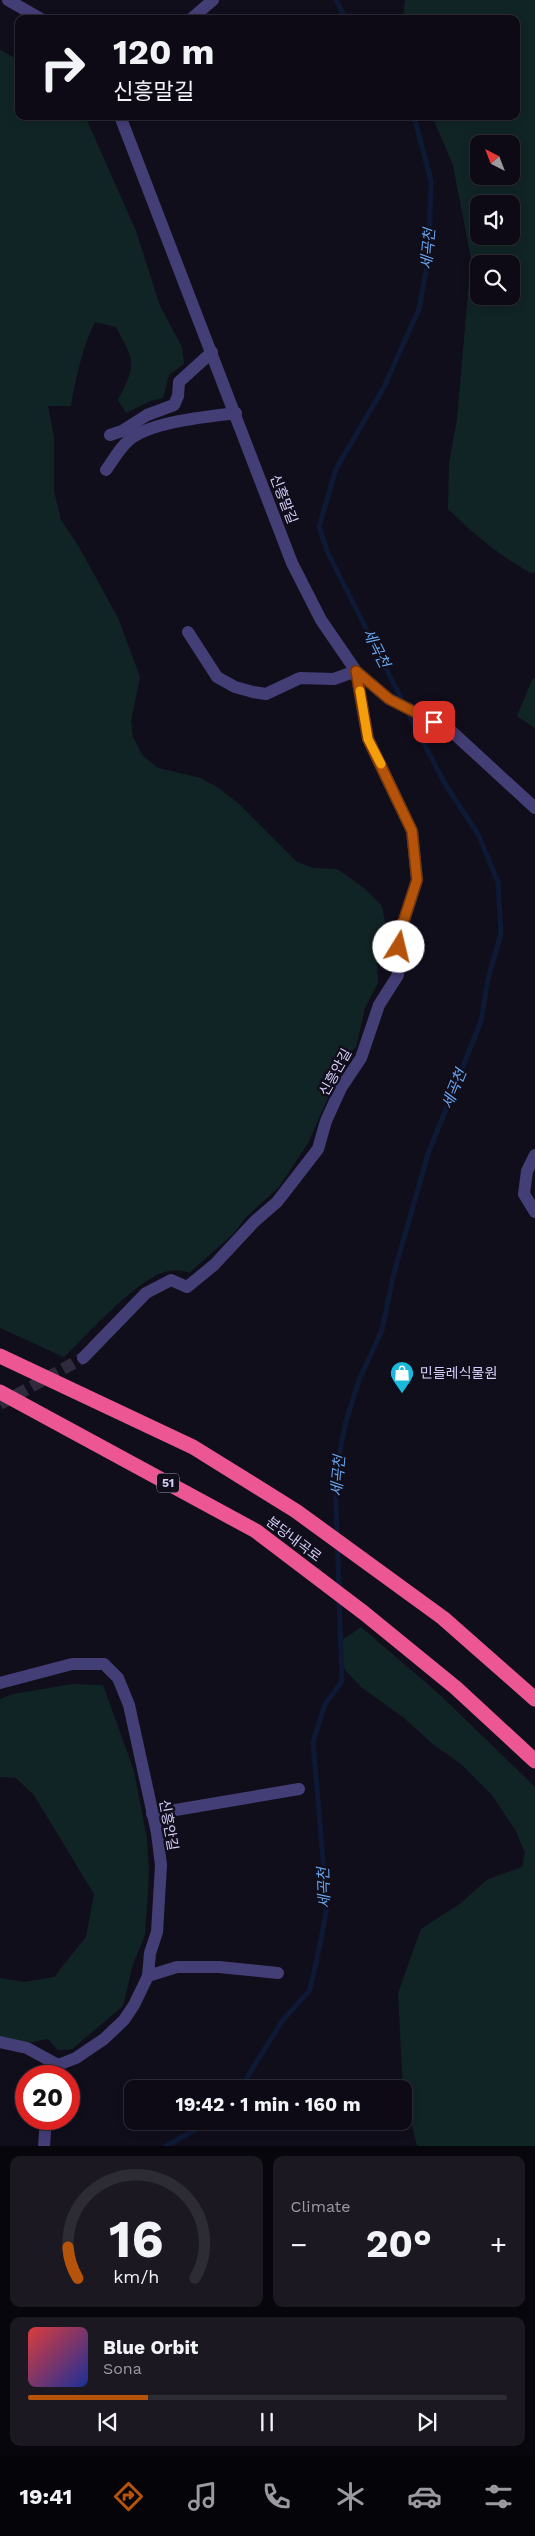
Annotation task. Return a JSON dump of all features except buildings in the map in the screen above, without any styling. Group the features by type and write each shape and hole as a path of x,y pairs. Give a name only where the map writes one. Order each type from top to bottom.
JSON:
{"highway":[{"name":"분당내곡로","path":"0,1356 192,1448 296,1511 443,1618 535,1699"},
{"name":"분당내곡로","path":"0,1392 256,1530 349,1601 456,1688 535,1761"}],"street":[{"path":"8,0 34,15"},
{"path":"196,15 213,0"},
{"name":"신흥말길","path":"122,120 236,413 292,563 321,620 356,671 389,699 449,729 535,808"},
{"path":"110,436 147,415 174,405 178,396 179,382 212,352"},
{"path":"106,470 124,444 134,436 172,422 236,413"},
{"path":"188,632 216,677 235,687 253,692 266,694 300,678 334,679 356,671"},
{"name":"신흥안길","path":"83,1358 146,1293 171,1280 187,1287 214,1265 254,1222 277,1202 318,1149 326,1121 341,1088 361,1058 379,1005 398,975 400,932 417,880 412,831 368,739 356,671"},
{"path":"535,1155 527,1171 524,1194 535,1212"},
{"name":"신흥안길","path":"0,1683 72,1664 104,1664 118,1678 130,1705 161,1865 157,1932 150,1953 148,1976 134,2005 124,2020 104,2039 76,2058 58,2065"},
{"path":"152,1814 298,1789"},
{"path":"148,1976 177,1967 219,1967 278,1973"},
{"path":"0,2042 28,2048 58,2065"},
{"path":"44,2146 45,2130"}],"green space":[{"path":"405,0 535,0 535,572 531,573 487,544 448,509 449,463 457,419 470,270 470,305 520,305 520,255 470,255 453,165 434,120 520,120 520,15 403,15"},
{"path":"0,50 15,58 15,120 87,120 136,231 160,306 182,347 184,364 169,375 163,398 150,401 126,413 118,400 131,371 130,357 116,327 95,322 80,363 71,406 48,406 54,436 54,491 61,520 79,547 118,618 140,677 131,721 133,737 143,756 158,768 201,778 220,789 239,804 297,862 313,868 337,869 364,888 382,906 386,927 377,957 378,983 365,1008 356,1047 345,1059 308,1143 279,1187 246,1217 233,1234 189,1273 168,1271 144,1283 120,1302 64,1357 0,1328"},
{"path":"535,678 535,728 517,716 532,680"},
{"path":"361,1627 439,1694 535,1787 535,2146 417,2146 412,2126 412,2080 402,2080 398,1993 421,1929 461,1903 488,1879 522,1867 525,1853 516,1831 492,1795 461,1764 434,1745 404,1718 361,1687 345,1670 339,1652 341,1641"},
{"path":"72,1684 103,1685 134,1771 147,1839 149,1875 145,1935 133,1964 123,2006 72,2049 58,2050 48,2039 0,2048 0,1978 25,1982 54,1977 86,1937 94,1894 34,1795 16,1778 0,1777 0,1699 13,1694"}],"waterway":[{"name":"세곡천","path":"336,0 344,15"},
{"name":"세곡천","path":"404,704 328,553 319,527 336,469 384,387 419,309 429,255 431,181 415,120"},
{"name":"세곡천","path":"339,1590 335,1476 345,1425 359,1380 382,1330 394,1273 428,1154 481,1021 488,979 501,933 498,882 478,834 445,784 407,711"},
{"name":"세곡천","path":"246,2080 282,2021 310,1990 319,1949 327,1907 313,1742 325,1704 342,1681 339,1599"},
{"name":"세곡천","path":"166,2146 195,2130"}],"tunnel":[{"path":"0,1404 83,1358"}],"slow traffic":[{"path":"360,691 368,739 381,764"}],"place":[{"name":"민들레식물원","path":"402,1394"}],"route":[{"path":"399,947 400,932 417,880 412,831 368,739 356,671 389,699 434,722"}]}
